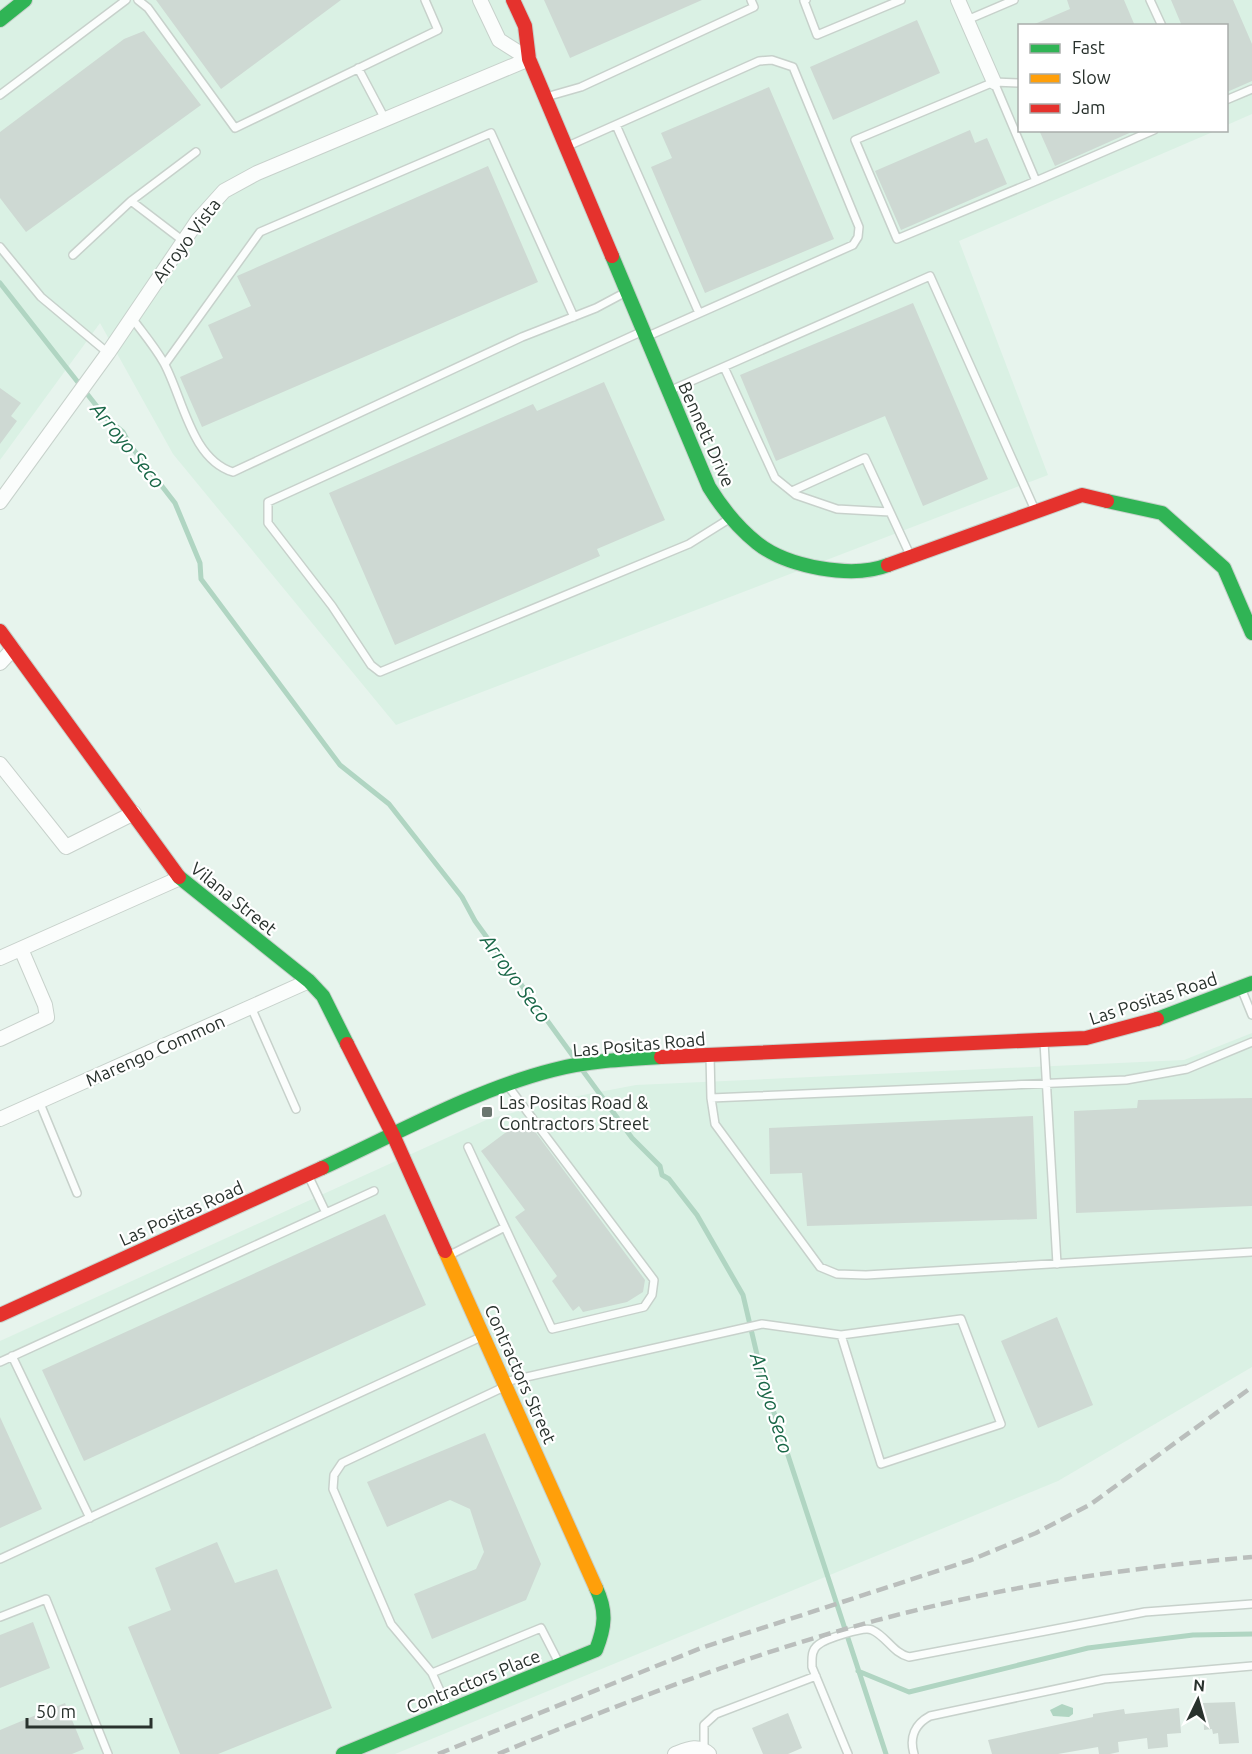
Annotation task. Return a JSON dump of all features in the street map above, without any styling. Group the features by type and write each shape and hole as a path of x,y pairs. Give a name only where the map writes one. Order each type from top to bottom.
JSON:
{"street":[{"path":"0,20 25,0"},
{"path":"480,0 499,40 529,59"},
{"name":"Bennett Drive","path":"513,0 525,26 529,59 709,487 732,518 758,544 800,563 834,572 878,569 1083,495 1162,513 1224,568 1252,633"},
{"path":"958,0 994,82"},
{"name":"Arroyo Vista","path":"0,502 108,353 130,316 182,240 224,191 257,173 386,121 529,59"},
{"name":"Vilana Street","path":"0,631 180,878 309,981 323,996 394,1137"},
{"path":"0,663 14,649"},
{"path":"0,764 66,847 134,813"},
{"path":"0,958 180,878"},
{"path":"0,1039 46,1017 45,1005 21,949"},
{"name":"Marengo Common","path":"0,1119 309,981"},
{"name":"Las Positas Road","path":"0,1314 508,1086 553,1070 627,1059 1086,1038 1145,1024 1247,986"},
{"name":"Contractors Street","path":"394,1137 604,1605 604,1630"},
{"name":"Contractors Place","path":"343,1754 597,1650 604,1630"},
{"path":"675,1754 691,1748 707,1752"}],"lane":[{"path":"0,95 126,0"},
{"path":"138,0 148,8 235,128 438,30 425,0"},
{"path":"545,97 581,87 754,7 751,0"},
{"path":"806,0 804,1 817,35 901,0"},
{"path":"967,20 1014,0"},
{"path":"1150,0 1161,24"},
{"path":"566,147 759,61 772,60 793,68 860,227 858,237 853,245 699,314 644,334 268,502 268,523 332,606 370,665 381,672 689,544 732,518"},
{"path":"358,68 386,121"},
{"path":"994,82 1036,181"},
{"path":"1018,83 994,82 855,140 897,239 1149,132"},
{"path":"1228,100 1252,88"},
{"path":"616,125 699,314"},
{"path":"165,363 260,232 491,134 574,317"},
{"path":"73,255 131,201 196,152"},
{"path":"131,201 182,240"},
{"path":"0,247 41,297 108,353"},
{"path":"669,391 930,276 1036,512"},
{"path":"130,316 165,363 191,429 219,468 233,472 522,337 574,317 627,292"},
{"path":"724,367 775,478 792,491 837,509 890,512"},
{"path":"792,491 865,458 911,557"},
{"path":"1247,986 1252,1015"},
{"path":"251,1007 296,1109"},
{"path":"1044,1041 1057,1264"},
{"path":"711,1098 1126,1080 1187,1069 1252,1042"},
{"path":"710,1056 711,1098 715,1124 820,1267 837,1274 866,1275 1252,1252"},
{"path":"468,1147 552,1329 644,1307 652,1295 654,1280 508,1086"},
{"path":"39,1101 77,1193"},
{"path":"309,1175 326,1212"},
{"path":"0,1362 374,1191"},
{"path":"448,1256 505,1227"},
{"path":"449,1711 432,1673 391,1624 333,1489 334,1474 342,1463 506,1384 698,1336 762,1324 841,1335 961,1319 1001,1424 881,1464 841,1335"},
{"path":"0,1559 484,1336"},
{"path":"12,1356 90,1518"},
{"path":"0,1617 46,1599 108,1754"},
{"path":"848,1754 812,1666 813,1653 818,1645 831,1638 864,1629 872,1630 902,1656 909,1657 1144,1612 1252,1604"},
{"path":"432,1673 541,1628 560,1665"},
{"path":"915,1754 914,1733 921,1721 930,1716 1104,1679 1252,1666"},
{"path":"707,1752 704,1725 716,1714 816,1676"}],"shaded area":[{"path":"0,0 1252,0 1252,114 1228,125 1228,24 1018,24 1018,132 1213,132 959,241 1048,475 396,725 173,454 100,323 0,460"},
{"path":"1252,1033 1252,1367 1058,1481 395,1754 0,1754 0,1341 486,1120 562,1099 636,1085 1184,1060"},
{"path":"1062,1704 1073,1708 1073,1714 1069,1717 1053,1716 1050,1710"}],"building":[{"path":"156,0 341,0 221,89"},
{"path":"544,0 702,0 570,58"},
{"path":"1067,0 1124,0 1134,24 1035,24 1070,9"},
{"path":"1171,0 1233,0 1252,44 1252,81 1228,92 1228,24 1181,24"},
{"path":"917,20 940,73 833,120 810,67"},
{"path":"144,31 201,105 26,232 0,198 0,132 124,39"},
{"path":"769,87 834,239 705,293 651,167 672,158 661,133"},
{"path":"970,130 975,143 987,138 1007,184 901,230 875,171"},
{"path":"1040,132 1132,132 1055,166"},
{"path":"488,166 538,282 202,427 180,377 223,358 208,325 251,306 237,276"},
{"path":"913,303 988,479 923,506 885,416 776,461 740,375"},
{"path":"604,382 665,520 597,549 600,556 395,645 329,493 533,404 537,411"},
{"path":"0,388 21,403 11,416 17,421 0,444"},
{"path":"1252,1098 1252,1206 1076,1213 1074,1111 1137,1108 1138,1100"},
{"path":"1033,1116 1037,1219 807,1226 802,1173 770,1174 769,1128"},
{"path":"525,1118 645,1280 643,1292 627,1302 583,1312 579,1306 573,1311 552,1281 557,1276 515,1217 525,1210 481,1151"},
{"path":"385,1214 426,1305 84,1461 42,1370"},
{"path":"1057,1317 1093,1405 1038,1428 1001,1341"},
{"path":"0,1417 42,1509 0,1528"},
{"path":"485,1433 541,1564 526,1600 432,1639 414,1594 476,1569 484,1552 470,1509 450,1500 387,1527 367,1482"},
{"path":"217,1542 235,1583 277,1569 332,1708 218,1754 180,1754 128,1627 171,1610 155,1568"},
{"path":"33,1622 50,1668 0,1688 0,1635"},
{"path":"1235,1702 1239,1743 1219,1744 1218,1733 1213,1734 1212,1729 1204,1730 1203,1703"},
{"path":"65,1703 84,1749 72,1754 0,1754 0,1730"},
{"path":"1179,1708 1181,1733 1167,1734 1168,1747 1148,1749 1147,1738 1118,1742 1119,1752 1110,1754 1099,1754 1098,1747 1058,1754 992,1754 988,1740 1093,1717 1093,1714 1124,1709 1125,1714"},
{"path":"788,1713 802,1748 788,1754 763,1754 752,1728"}],"waterway":[{"name":"Arroyo Seco","path":"0,283 106,418 123,432 130,445 175,503 200,563 201,579 340,765 389,804 462,897 475,921 578,1063"},
{"name":"Arroyo Seco","path":"583,1071 632,1138 660,1166 662,1175 669,1179 697,1215 743,1295 762,1376 886,1754"},
{"path":"858,1671 909,1692 1088,1648 1193,1635 1252,1634"}],"railway":[{"path":"438,1754 701,1648 971,1560 1036,1533 1091,1504 1252,1387"},
{"path":"498,1754 689,1679 885,1618 1019,1588 1077,1578 1252,1557"}],"traffic: fast":[{"path":"0,20 25,0"},
{"path":"612,256 709,487 736,524 757,543 770,551 802,564 839,571 857,571 888,565"},
{"path":"1107,501 1162,513 1224,568 1252,633"},
{"path":"179,877 309,981 323,996 347,1044"},
{"path":"1157,1019 1252,983"},
{"path":"322,1168 465,1101 523,1079 579,1064 661,1057"},
{"path":"343,1754 596,1650 604,1619 600,1596 596,1588"}],"traffic: slow":[{"path":"445,1251 596,1588"}],"traffic: jam":[{"path":"513,0 525,26 529,59 612,256"},
{"path":"888,565 1082,495 1107,501"},
{"path":"0,631 179,877"},
{"path":"661,1057 1086,1038 1157,1019"},
{"path":"347,1044 394,1137 445,1251"},
{"path":"0,1315 322,1168"}],"place":[{"name":"Las Positas Road & Contractors Street","path":"487,1112"}]}
